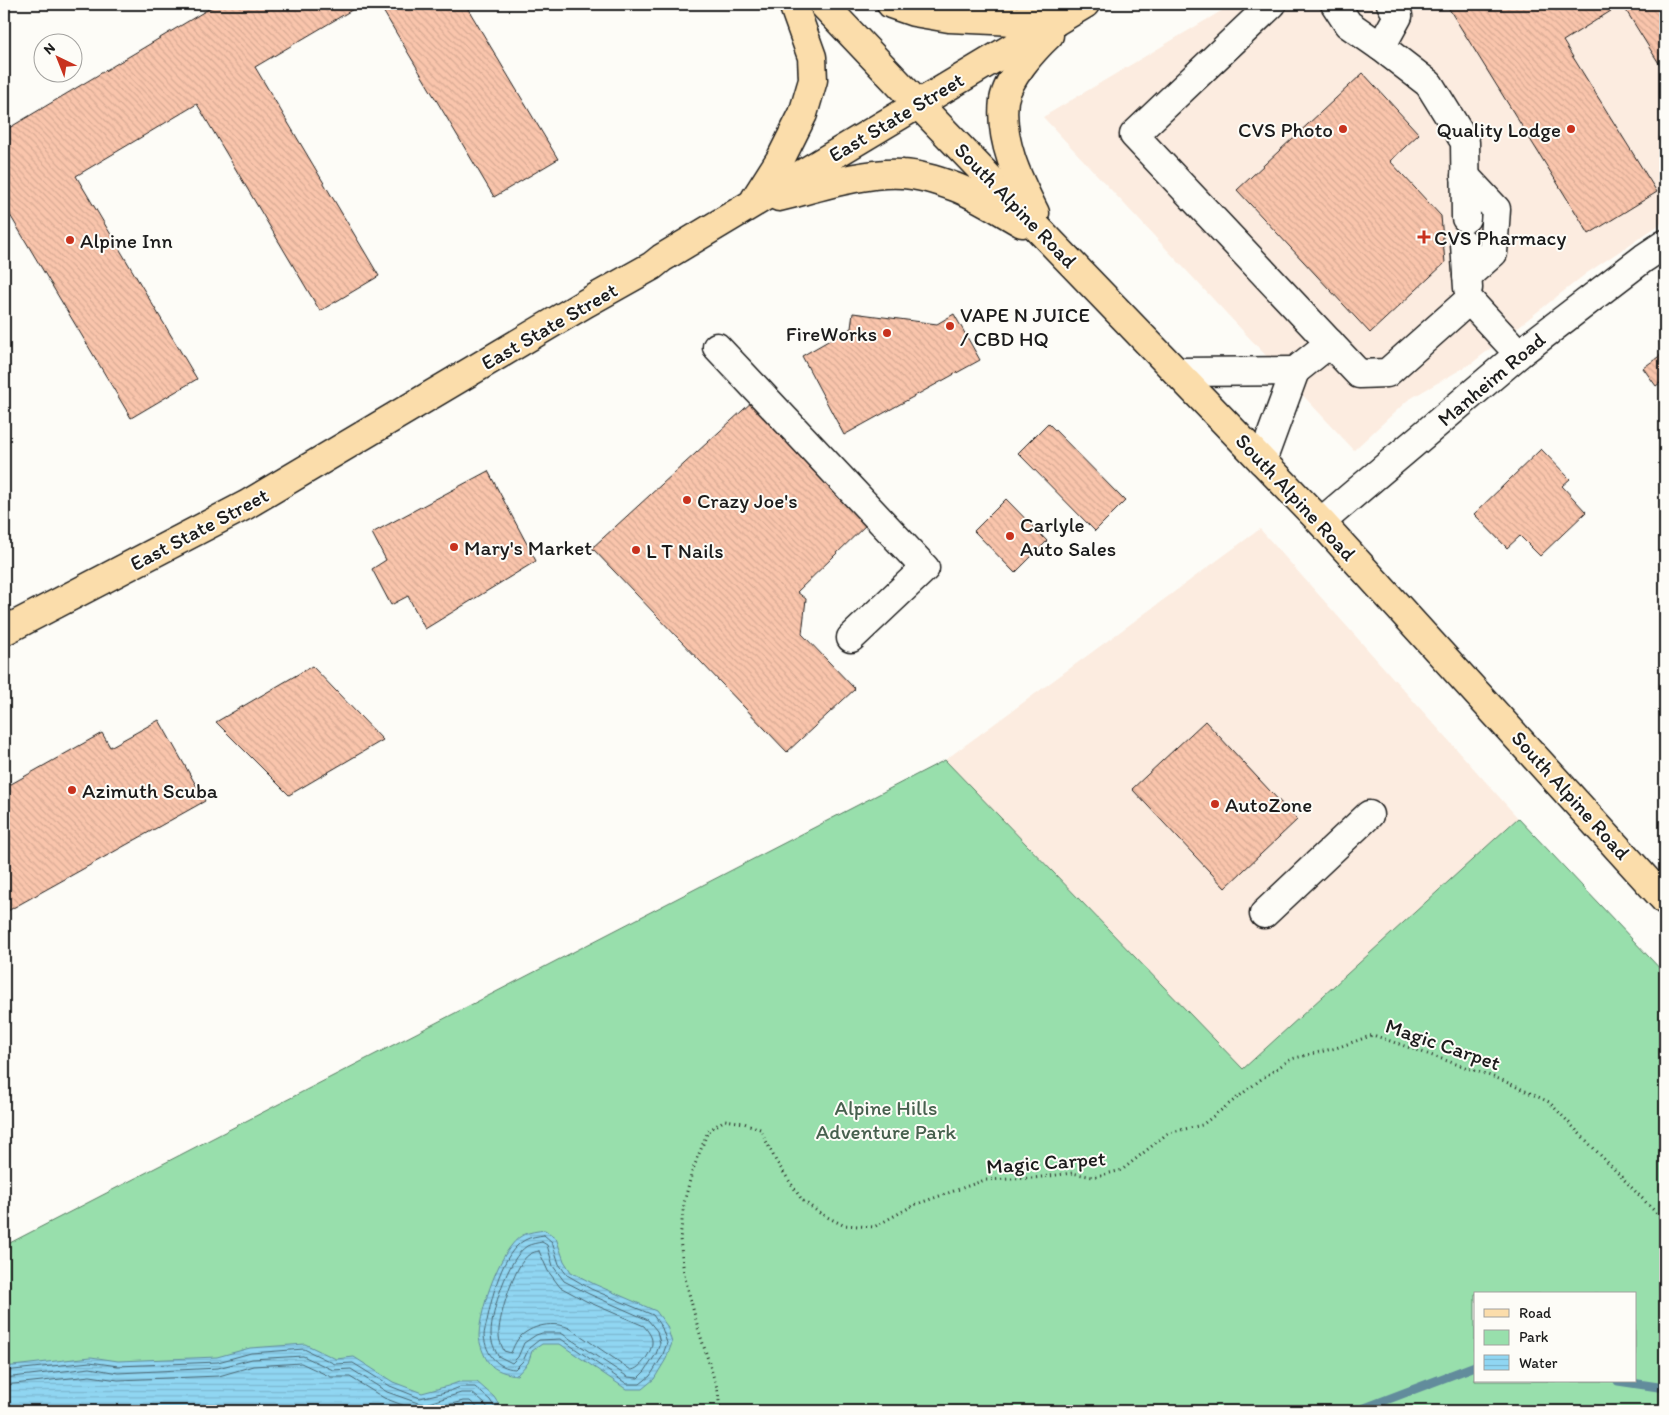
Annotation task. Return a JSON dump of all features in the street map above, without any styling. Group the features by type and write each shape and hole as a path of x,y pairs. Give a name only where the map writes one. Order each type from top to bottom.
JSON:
{"main road":[{"path":"751,204 781,158 803,114 813,80 812,57 794,4"},
{"name":"South Alpine Road","path":"823,4 1321,522 1665,900"},
{"path":"892,4 914,12 949,18 1015,21 1082,6"},
{"path":"1047,237 1019,181 1009,152 1004,123 1004,99 1014,75 1042,41 1082,6"},
{"name":"East State Street","path":"4,631 239,509 586,303 652,266 751,204 1082,6"},
{"path":"751,204 862,177 904,174 927,178 956,187 1047,237"}],"street":[{"path":"1272,4 1134,135 1359,374 1387,373 1468,288 1493,253 1496,209 1465,176"},
{"path":"1335,4 1348,24 1429,84 1465,142 1465,231 1468,288 1519,354"},
{"path":"1381,47 1398,16 1391,4"},
{"name":"Manheim Road","path":"1321,522 1519,354 1665,244"},
{"path":"1262,461 1295,371 1330,344"},
{"path":"717,347 925,568 851,638"},
{"path":"1177,372 1295,371"},
{"path":"1264,914 1369,815"}],"path":[{"name":"Magic Carpet","path":"720,1411 718,1391 698,1328 684,1274 680,1239 684,1203 692,1172 708,1131 725,1120 744,1123 760,1129 776,1161 802,1200 821,1214 842,1225 874,1227 914,1205 985,1180 1072,1174 1093,1177 1122,1170 1168,1133 1202,1125 1291,1058 1336,1048 1373,1035 1502,1080 1549,1102 1665,1222"}],"shaded area":[{"path":"1233,4 1665,4 1665,221 1587,273 1472,363 1408,400 1354,450 1043,117"},
{"path":"1260,529 1518,818 1243,1069 945,760"}],"green space":[{"name":"Alpine Hills Adventure Park","path":"945,760 1243,1069 1518,818 1665,974 1665,1411 4,1411 4,1246"}],"water":[{"path":"545,1230 556,1238 564,1261 571,1272 656,1311 667,1326 672,1343 666,1359 654,1379 642,1389 626,1389 560,1344 542,1344 532,1351 528,1363 517,1375 498,1370 487,1360 480,1342 480,1324 487,1296 499,1265 515,1242 523,1235"},
{"path":"305,1344 336,1359 354,1357 393,1382 422,1393 459,1382 477,1382 494,1397 503,1411 4,1411 4,1367 91,1357 118,1361 217,1357 250,1348"}],"building":[{"name":"Alpine Inn","path":"217,4 362,4 255,67 379,276 320,311 197,104 76,176 197,379 131,418 4,205 4,131"},
{"path":"379,4 465,4 558,159 494,197"},
{"name":"Quality Lodge","path":"1446,4 1622,4 1563,41 1657,192 1589,234"},
{"path":"1622,4 1665,4 1665,62 1660,65"},
{"name":"CVS Pharmacy","path":"1363,73 1419,134 1390,161 1441,216 1445,263 1370,333 1237,190"},
{"path":"853,313 937,324 954,314 980,360 844,435 802,356 851,328"},
{"path":"1665,352 1665,382 1664,380 1656,386 1643,368"},
{"path":"754,400 870,521 797,592 806,599 802,634 855,689 787,752 592,548"},
{"path":"1048,423 1125,501 1095,531 1018,453"},
{"path":"1541,449 1570,479 1562,486 1586,512 1540,556 1520,536 1507,548 1474,514"},
{"name":"Mary's Market","path":"488,471 536,561 425,629 408,596 391,605 372,569 386,560 372,533"},
{"name":"Carlyle Auto Sales","path":"1006,499 1047,541 1015,573 974,531"},
{"path":"312,666 383,740 289,795 216,722"},
{"path":"159,720 205,801 4,913 4,788 102,733 110,747"},
{"name":"AutoZone","path":"1205,721 1297,820 1225,888 1132,789"}],"waterway":[{"path":"1357,1411 1474,1366"},
{"path":"1625,1382 1665,1388"}],"place":[{"name":"CVS Photo","path":"1343,129"},
{"name":"Quality Lodge","path":"1571,129"},
{"name":"CVS Pharmacy","path":"1424,237"},
{"name":"Alpine Inn","path":"70,240"},
{"name":"VAPE N JUICE / CBD HQ","path":"950,326"},
{"name":"FireWorks","path":"887,333"},
{"name":"Crazy Joe's","path":"687,500"},
{"name":"Carlyle Auto Sales","path":"1010,536"},
{"name":"Mary's Market","path":"454,547"},
{"name":"L T Nails","path":"636,550"},
{"name":"Azimuth Scuba","path":"72,790"},
{"name":"AutoZone","path":"1215,804"}]}
